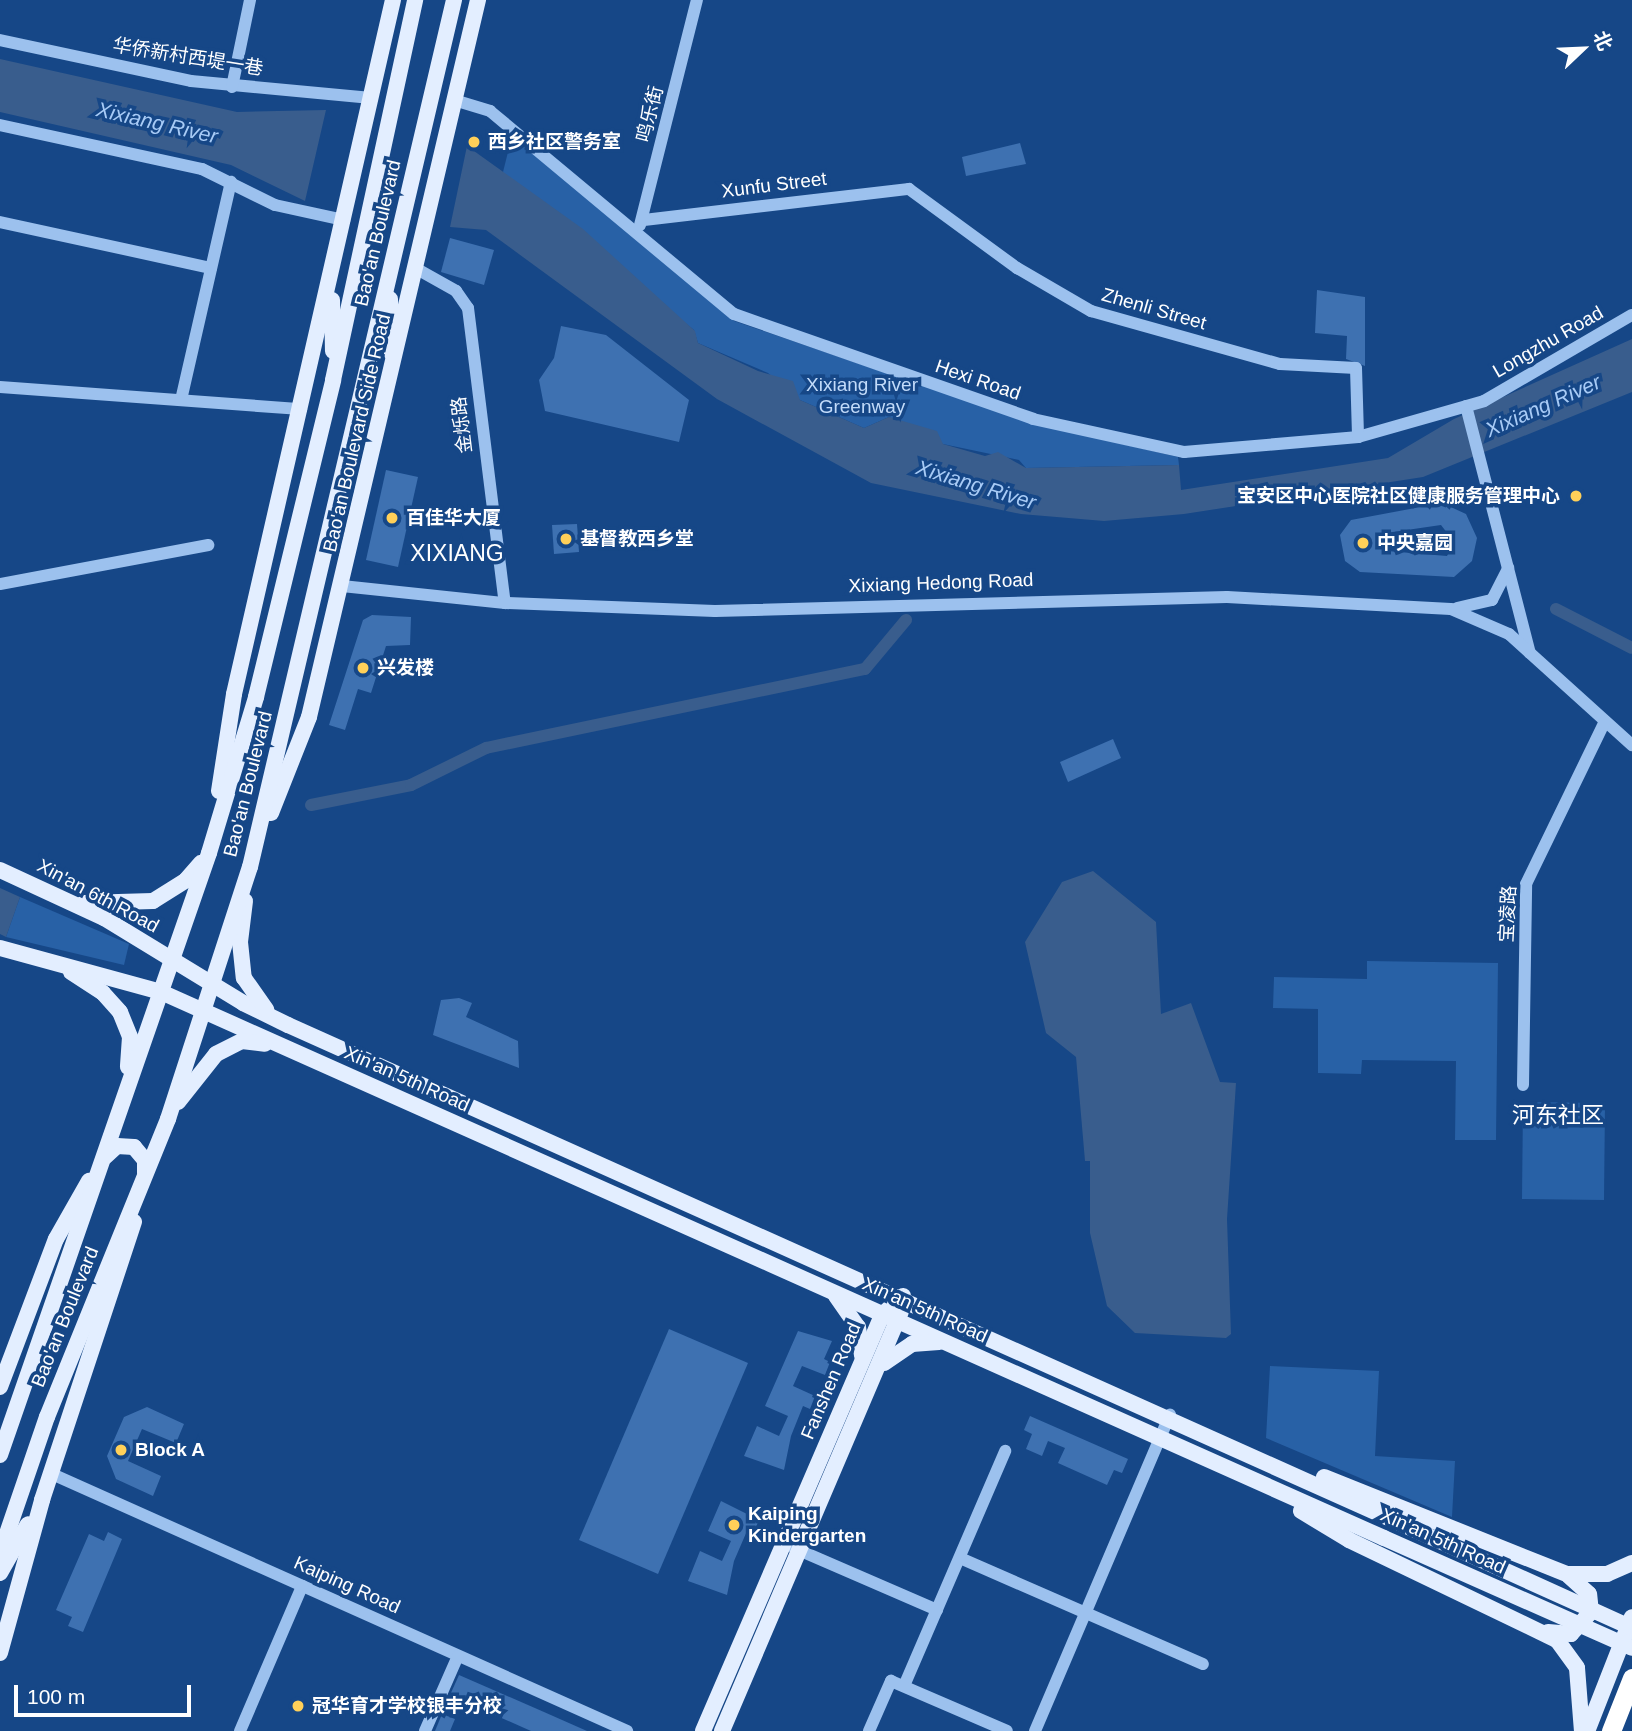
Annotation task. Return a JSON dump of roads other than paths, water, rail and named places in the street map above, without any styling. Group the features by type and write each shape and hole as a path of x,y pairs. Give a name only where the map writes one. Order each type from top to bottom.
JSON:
{"highway":[{"path":"1611,1731 1632,1678"}],"main road":[{"path":"65,899 104,906 153,901 186,880 209,853 234,694 393,0"},
{"name":"Bao'an Boulevard","path":"0,1455 209,853 256,697 333,380 415,0"},
{"name":"Bao'an Boulevard","path":"0,1554 71,1356 168,1119 250,867 454,0"},
{"name":"Bao'an Boulevard Side Road","path":"250,867 302,739 392,377 478,0"},
{"path":"332,273 333,380"},
{"path":"389,278 392,377"},
{"path":"250,867 240,942 244,978 260,1006 288,1025"},
{"name":"Xin'an 6th Road","path":"0,870 65,899 211,984"},
{"path":"0,948 161,992 202,1010"},
{"path":"62,967 103,993 126,1023 131,1050 121,1109"},
{"name":"Xin'an 5th Road","path":"211,984 288,1025 1170,1415 1632,1628"},
{"name":"Xin'an 5th Road","path":"202,1010 1632,1648"},
{"path":"168,1119 195,1076 226,1047 242,1041 284,1048"},
{"path":"0,1387 56,1239 104,1158 117,1146 134,1147 145,1160 145,1176 125,1262 42,1500 0,1653"},
{"path":"825,1288 858,1327 862,1363"},
{"name":"Fanshen Road","path":"703,1731 883,1314 903,1296"},
{"name":"Fanshen Road","path":"722,1731 900,1321 903,1296"},
{"path":"879,1367 912,1344 950,1344"},
{"path":"71,1356 76,1406"},
{"path":"1258,1455 1373,1493 1567,1574 1594,1576 1632,1563"},
{"path":"1245,1476 1349,1540 1543,1630 1570,1654 1577,1668 1584,1731"},
{"path":"0,1573 42,1500"},
{"path":"1543,1630 1571,1634 1587,1622 1589,1594 1567,1574"},
{"path":"1584,1731 1632,1618"}],"street":[{"path":"232,87 250,0"},
{"name":"鸣乐街","path":"632,233 644,220 697,0"},
{"name":"华侨新村西堤一巷","path":"0,40 232,87 371,98"},
{"name":"Hexi Road","path":"454,100 490,111 632,233 749,322 1033,419 1184,452 1358,437 1484,401"},
{"path":"0,125 202,169 275,205 344,217"},
{"path":"181,400 231,182"},
{"name":"Xunfu Street","path":"644,220 909,189"},
{"name":"Zhenli Street","path":"909,189 1017,268 1091,312 1280,363 1356,368 1358,437"},
{"path":"0,222 212,268"},
{"name":"金烁路","path":"417,269 456,291 468,308 505,603"},
{"name":"Longzhu Road","path":"1484,401 1632,315"},
{"path":"0,387 301,409"},
{"path":"1466,406 1530,653"},
{"path":"0,584 208,545"},
{"path":"1451,609 1492,600 1508,567"},
{"name":"Xixiang Hedong Road","path":"342,586 505,603 715,611 1227,597 1451,609 1496,626 1632,745"},
{"name":"宝凌路","path":"1523,1085 1526,884 1605,721"},
{"path":"1035,1731 1170,1415"},
{"path":"904,1686 1005,1451"},
{"name":"Kaiping Road","path":"52,1474 626,1731"},
{"path":"784,1544 937,1610"},
{"path":"960,1558 1203,1664"},
{"path":"240,1731 302,1586"},
{"path":"425,1731 458,1656"},
{"path":"869,1731 891,1681 1007,1731"}],"water":[{"name":"Xixiang River","path":"0,59 237,112 326,110 305,201 231,165 0,112"},
{"name":"Xixiang River","path":"467,146 583,229 695,331 698,343 758,371 793,381 800,400 864,428 889,417 937,431 943,444 985,456 998,452 1026,468 1179,465 1181,490 1388,458 1454,419 1632,339 1632,392 1423,477 1184,514 1104,521 1021,514 871,483 717,399 486,230 450,227"},
{"path":"1093,871 1156,922 1161,1014 1191,1003 1220,1082 1236,1083 1227,1219 1231,1334 1226,1338 1135,1333 1107,1306 1090,1233 1090,1161 1085,1161 1076,1057 1046,1033 1025,942 1062,882"},
{"path":"0,888 20,897 6,937 0,934"}],"waterway":[{"path":"1556,609 1632,648"},
{"path":"311,805 411,785 486,748 865,669 906,620"}],"place":[{"name":"西乡社区警务室","path":"474,142"},
{"name":"宝安区中心医院社区健康服务管理中心","path":"1576,496"},
{"name":"百佳华大厦","path":"392,518"},
{"name":"基督教西乡堂","path":"566,539"},
{"name":"中央嘉园","path":"1363,543"},
{"name":"兴发楼","path":"363,668"},
{"name":"Block A","path":"121,1450"},
{"name":"Kaiping Kindergarten","path":"734,1525"},
{"name":"冠华育才学校银丰分校","path":"298,1706"}],"district":[{"name":"XIXIANG","path":"457,553"},
{"name":"河东社区","path":"1558,1115"}],"park label":[{"name":"Xixiang River Greenway","path":"862,396"}]}
